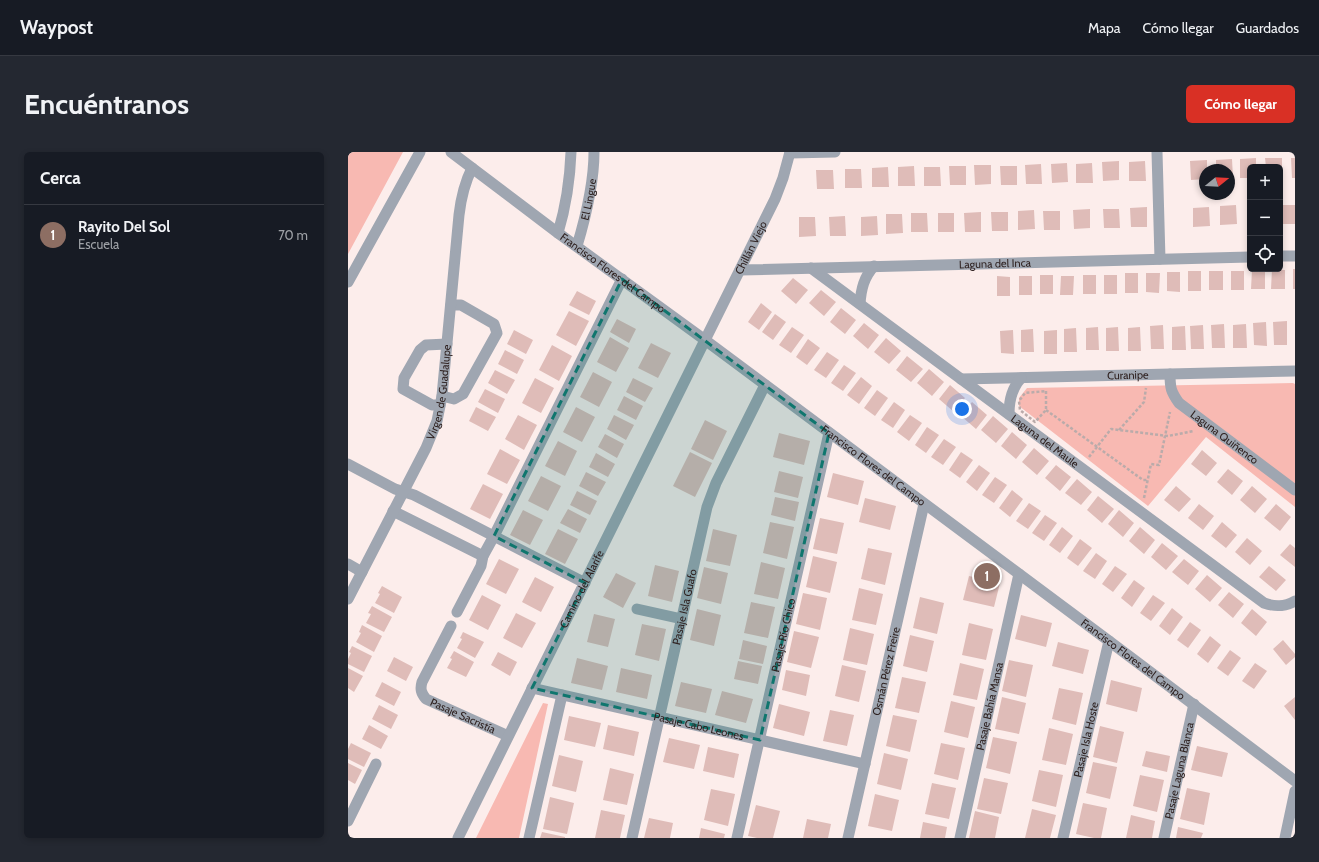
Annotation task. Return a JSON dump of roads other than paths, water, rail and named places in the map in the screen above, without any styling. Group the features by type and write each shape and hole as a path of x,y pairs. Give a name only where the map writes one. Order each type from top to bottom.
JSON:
{"street":[{"path":"348,282 420,152"},
{"name":"Francisco Flores del Campo","path":"451,152 558,233 705,340 1194,704 1295,781"},
{"name":"El Lingue","path":"558,233 568,192 571,172 571,152"},
{"name":"El Lingue","path":"577,246 588,206 594,152"},
{"path":"790,153 835,152"},
{"path":"1157,152 1160,259"},
{"name":"Chillán Viejo","path":"705,340 775,199 790,153"},
{"name":"Virgen de Guadalupe","path":"348,599 426,448 437,421 441,401 462,191 472,168"},
{"path":"1283,256 1295,256"},
{"name":"Laguna del Inca","path":"740,270 1247,257"},
{"path":"860,304 862,286 869,272 874,266"},
{"name":"Laguna del Maule","path":"811,268 1264,603 1282,606 1295,601"},
{"path":"456,612 481,566 483,556 622,279"},
{"path":"447,344 426,345 420,350 404,378 403,389 432,405 441,401 454,399 463,394 497,333 494,324 461,305 451,305"},
{"name":"Camino del Alarife","path":"458,838 705,340"},
{"name":"Curanipe","path":"961,379 1295,371"},
{"name":"Laguna Quiñenco","path":"1170,374 1170,387 1179,403 1295,490"},
{"path":"1009,414 1012,393 1021,378"},
{"name":"Pasaje Isla Guafo","path":"632,838 709,502 716,483 765,385"},
{"name":"Pasaje Río Chico","path":"738,838 829,433"},
{"path":"348,464 395,489 414,495 584,584"},
{"name":"Osmán Pérez Freire","path":"848,838 924,504"},
{"path":"393,511 483,556"},
{"path":"348,564 362,572"},
{"name":"Pasaje Bahía Mansa","path":"960,838 1019,574"},
{"path":"637,609 682,619"},
{"name":"Pasaje Sacristía","path":"451,626 422,682 421,687 423,696 426,699 508,736"},
{"name":"Pasaje Isla Hoste","path":"1063,838 1109,641"},
{"name":"Pasaje Cabo Leones","path":"532,688 865,764"},
{"path":"529,838 562,695"},
{"name":"Pasaje Laguna Blanca","path":"1164,838 1194,704"},
{"path":"348,821 376,764"},
{"path":"1285,838 1295,791"}],"place":[{"name":"Rayito Del Sol","path":"987,576"}]}
